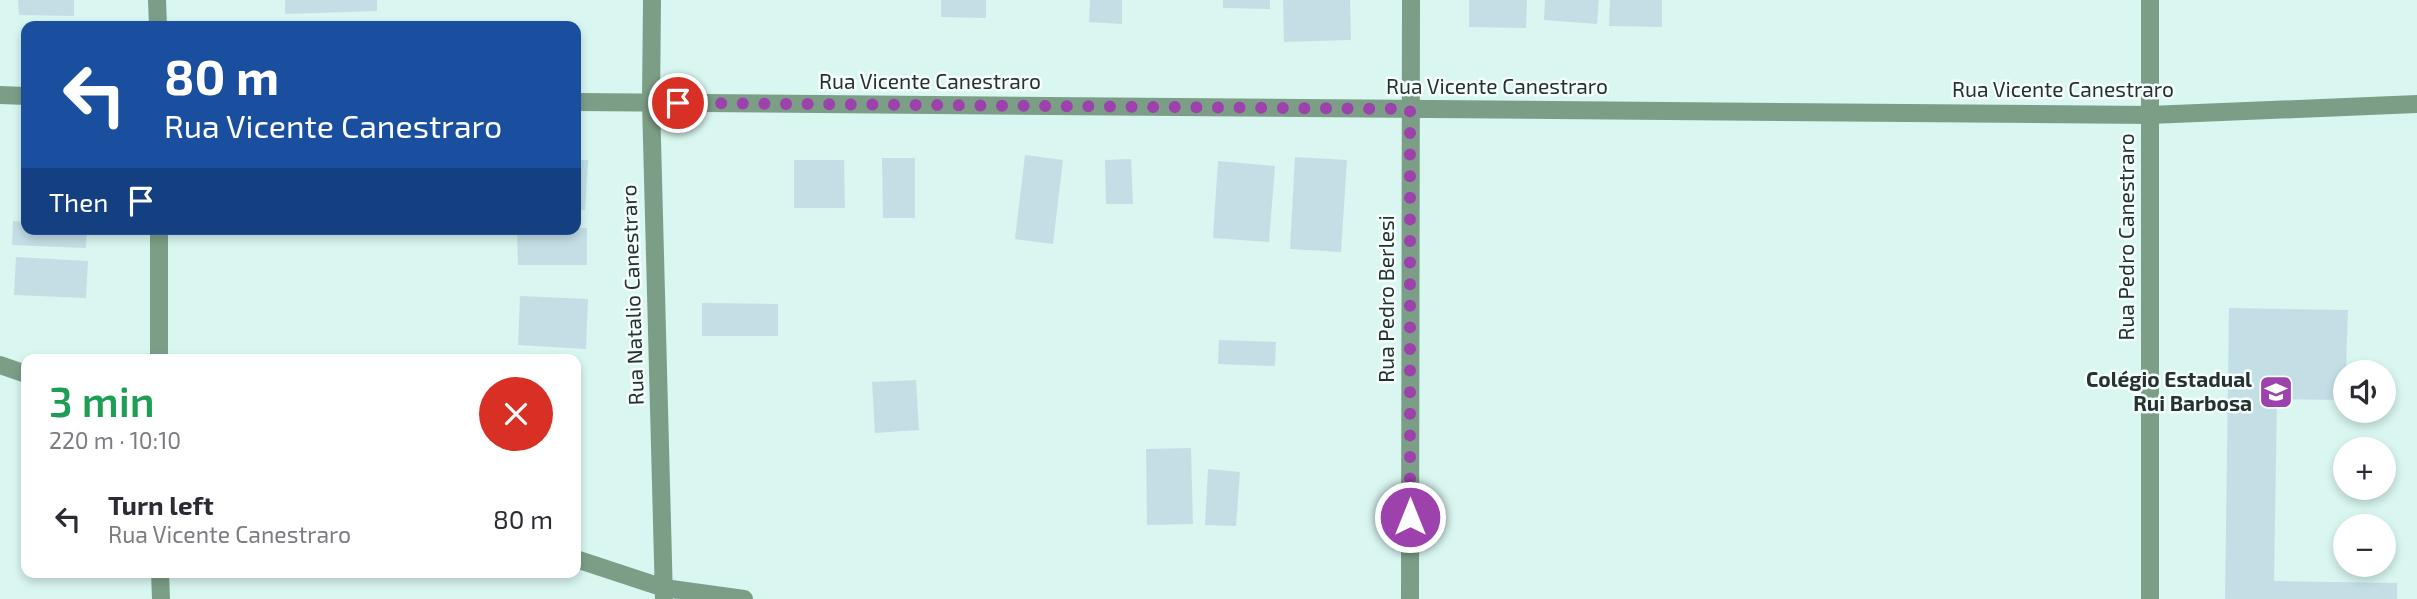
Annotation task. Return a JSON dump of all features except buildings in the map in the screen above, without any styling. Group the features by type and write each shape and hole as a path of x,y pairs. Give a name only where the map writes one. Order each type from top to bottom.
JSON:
{"street":[{"path":"158,0 158,21"},
{"name":"Rua Natalio Canestraro","path":"652,0 651,102 664,594"},
{"name":"Rua Pedro Berlesi","path":"1410,599 1411,0"},
{"name":"Rua Pedro Canestraro","path":"2150,0 2150,599"},
{"path":"0,95 21,96"},
{"name":"Rua Vicente Canestraro","path":"581,102 2150,115 2417,104"},
{"path":"159,235 159,354"},
{"path":"0,365 21,372"},
{"path":"581,561 664,594 744,599"},
{"path":"160,578 161,599"}],"place":[{"name":"Colégio Estadual Rui Barbosa","path":"2276,392"}],"route":[{"path":"678,103 1410,109 1410,517"}]}
